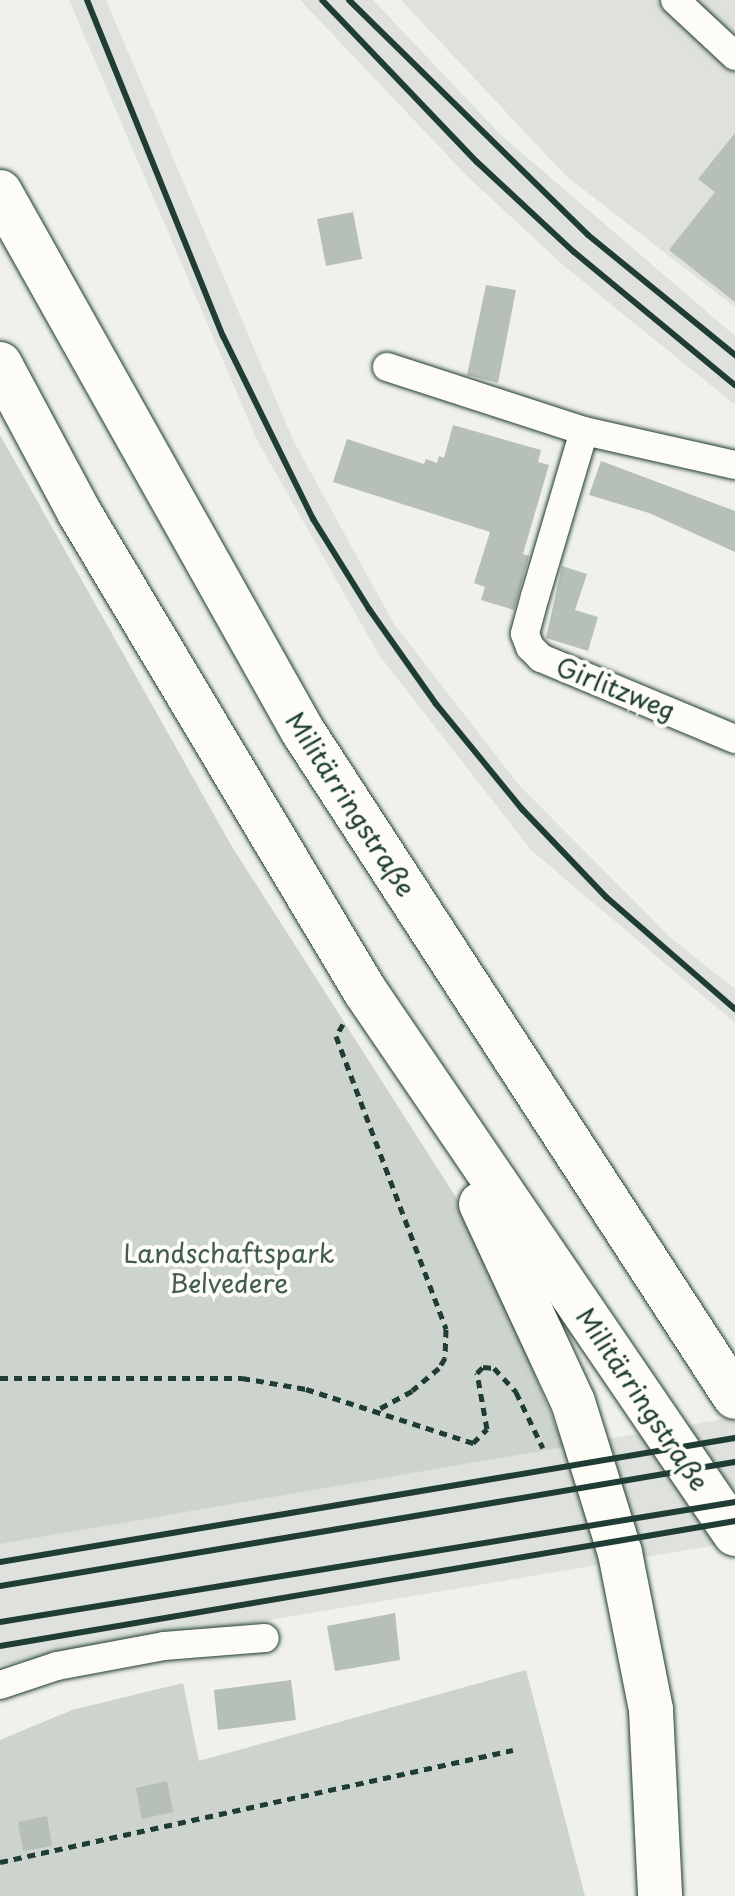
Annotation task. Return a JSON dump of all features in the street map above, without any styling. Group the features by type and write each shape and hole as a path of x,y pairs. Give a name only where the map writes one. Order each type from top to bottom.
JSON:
{"highway":[{"name":"Militärringstraße","path":"0,192 302,730 722,1372 735,1397"},
{"name":"Militärringstraße","path":"0,364 79,512 365,991 735,1534"},
{"path":"365,991 502,1242 573,1402 620,1553 651,1710 660,1896"}],"street":[{"path":"675,0 735,56"},
{"path":"387,367 584,431 735,465"},
{"name":"Girlitzweg","path":"584,431 525,634 530,647 541,658 735,739"},
{"path":"0,1685 57,1666 164,1646 265,1638"}],"path":[{"path":"365,991 336,1036 403,1206 447,1344 445,1358 430,1378 374,1412"},
{"path":"0,1378 242,1378 306,1389 473,1443 487,1429 477,1373 483,1367 494,1368 522,1402 545,1455"},
{"path":"0,1862 513,1750"}],"shaded area":[{"path":"69,0 106,0 293,440 394,624 519,785 671,938 735,989 735,1023 531,850 379,655 256,438"},
{"path":"300,0 373,0 500,134 735,336 735,405 564,266 468,177"},
{"path":"401,0 735,0 735,307 566,176"},
{"path":"735,1417 735,1542 0,1665 0,1544"}],"green space":[{"name":"Landschaftspark Belvedere","path":"0,435 231,845 475,1227 564,1447 0,1544"},
{"path":"526,1670 585,1896 0,1896 0,1740 72,1710 183,1683 199,1761"}],"building":[{"path":"735,133 735,302 669,250 715,192 698,179"},
{"path":"353,212 362,259 326,266 317,219"},
{"path":"486,285 516,290 498,383 467,375"},
{"path":"453,425 541,450 538,462 549,465 523,554 529,556 514,610 481,600 485,587 474,583 490,532 333,482 347,439 424,464 426,459 437,463 439,456 444,458"},
{"path":"601,461 735,511 735,552 649,513 589,495"},
{"path":"562,566 587,574 575,610 598,617 588,651 546,638"},
{"path":"395,1613 400,1660 335,1671 327,1626"},
{"path":"291,1680 296,1720 218,1730 214,1690"},
{"path":"167,1781 173,1812 142,1819 136,1788"},
{"path":"47,1816 52,1846 23,1851 18,1822"}],"railway":[{"path":"87,0 223,336 313,519 369,609 436,704 522,809 606,897 735,1009"},
{"path":"322,0 477,162 574,252 735,385"},
{"path":"349,0 588,235 735,355"},
{"path":"0,1562 735,1438"},
{"path":"0,1586 735,1462"},
{"path":"0,1622 735,1502"},
{"path":"0,1646 735,1521"}]}
